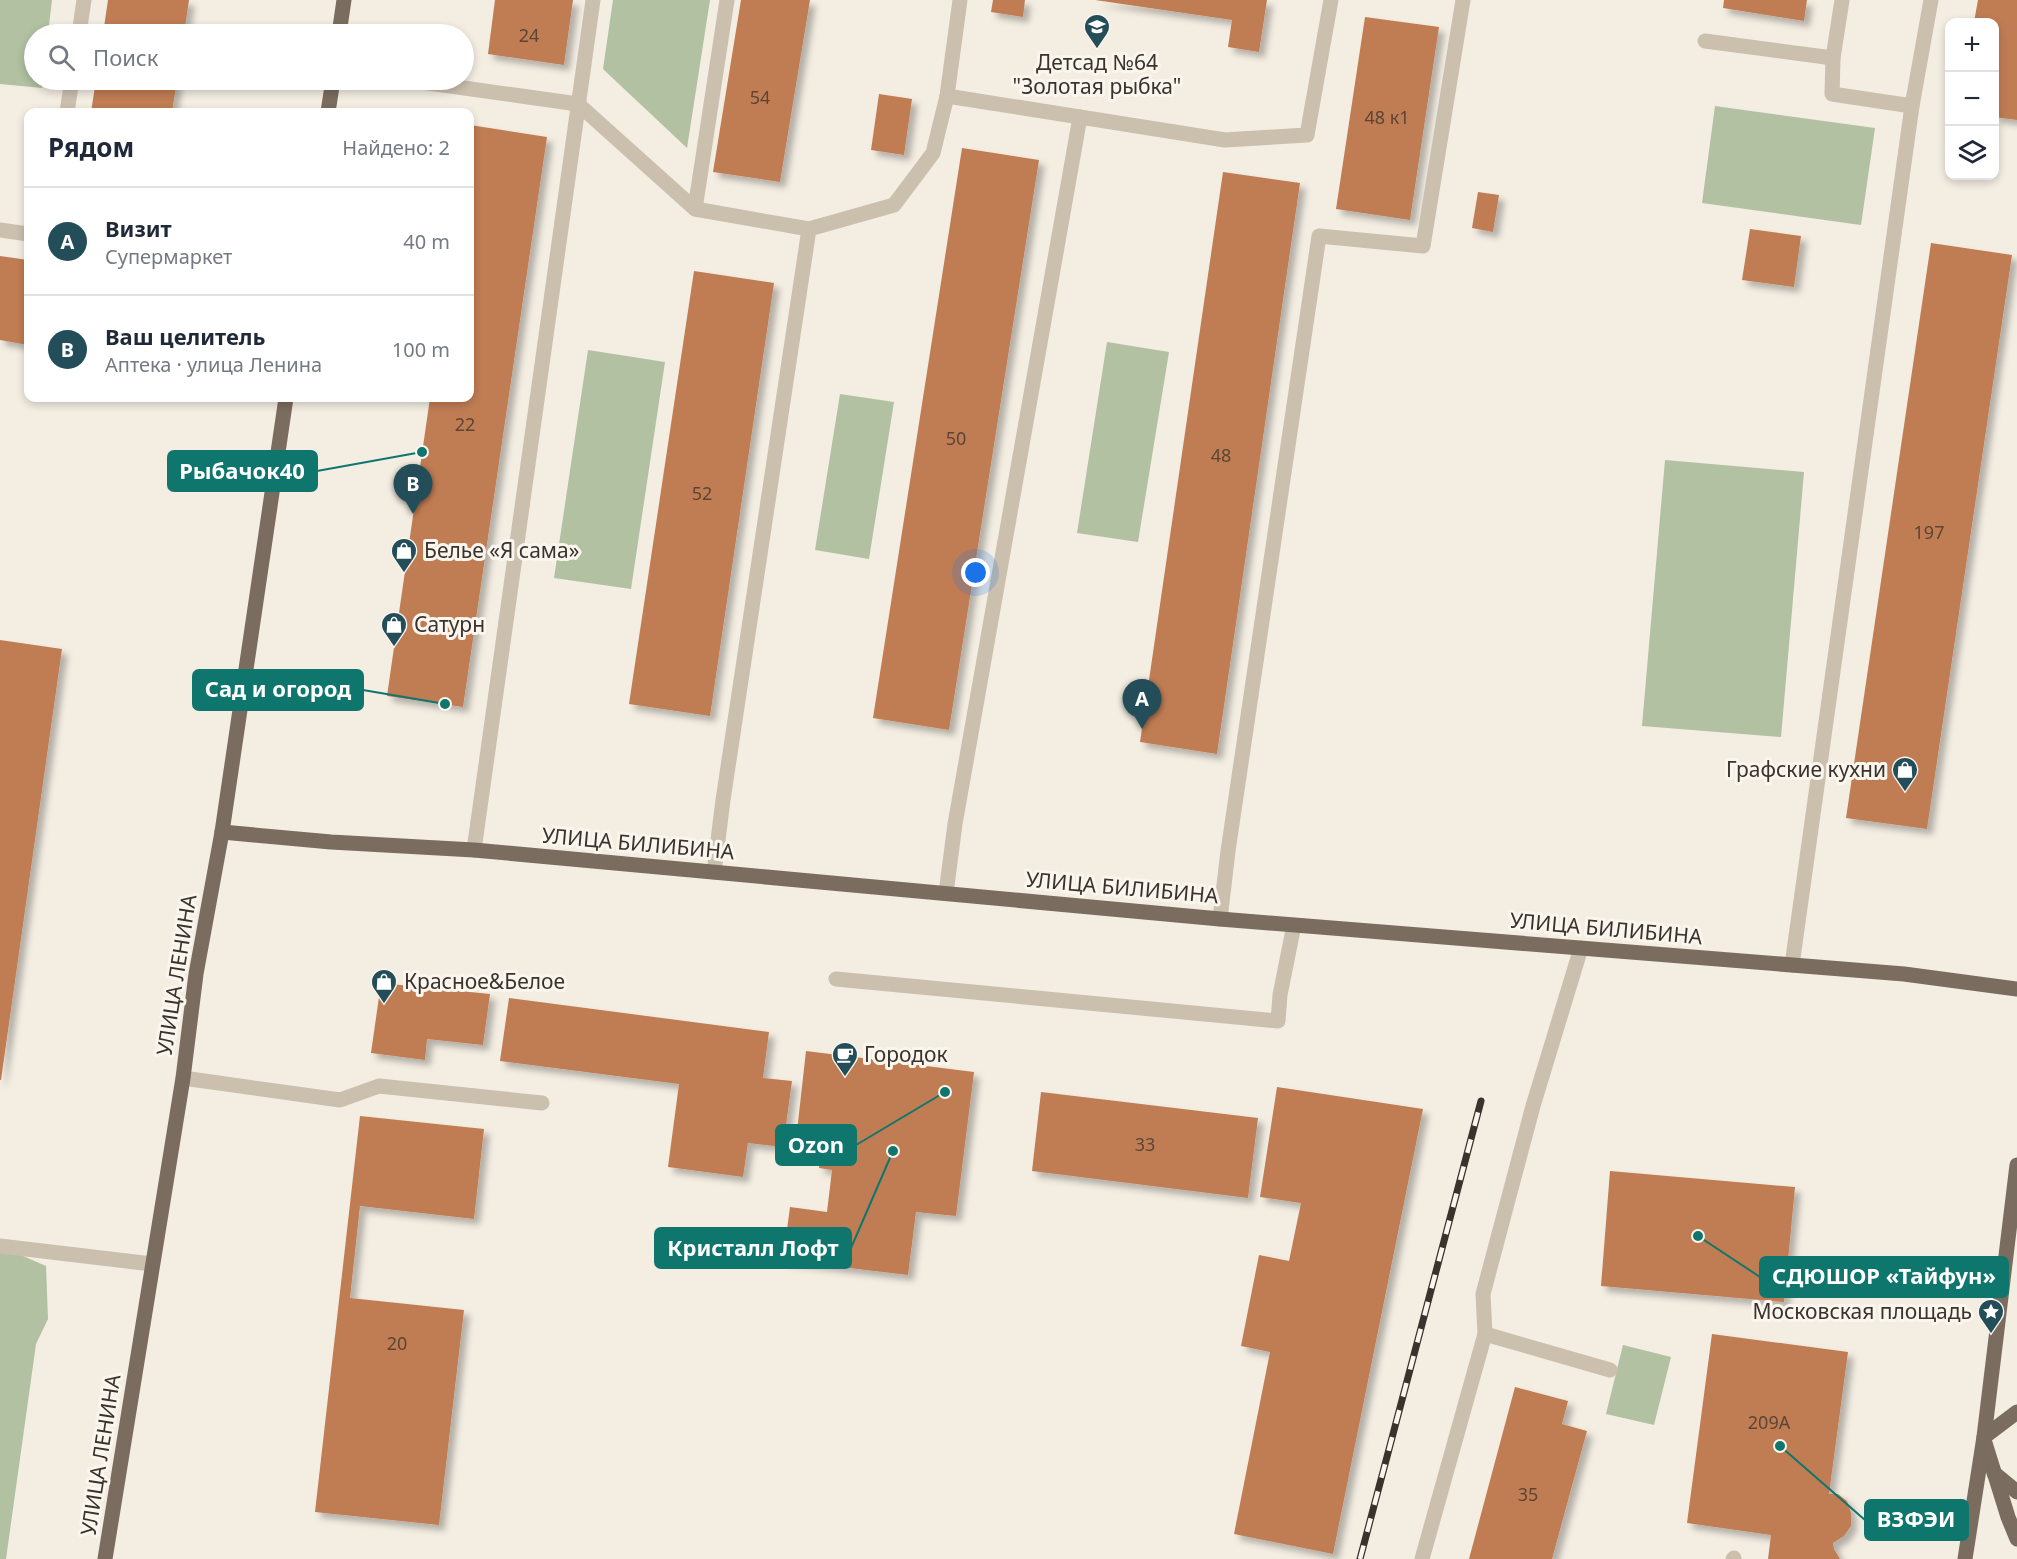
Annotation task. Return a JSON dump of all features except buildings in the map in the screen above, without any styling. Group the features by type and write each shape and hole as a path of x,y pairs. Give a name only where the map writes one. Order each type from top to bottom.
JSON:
{"main road":[{"path":"340,24 344,0"},
{"path":"329,108 331,90"},
{"name":"УЛИЦА ЛЕНИНА","path":"105,1559 183,1078 196,974 222,832 285,402"},
{"name":"УЛИЦА БИЛИБИНА","path":"222,832 331,842 474,850 1220,919 1904,974 2017,989"},
{"path":"1965,1559 1984,1437 2017,1166"},
{"path":"1984,1437 2017,1412"},
{"path":"1984,1437 2017,1539"},
{"path":"1994,1473 2017,1492"}],"lane":[{"path":"80,24 84,0"},
{"path":"474,850 593,0"},
{"path":"695,210 727,0"},
{"path":"474,89 578,104 695,210 809,229 894,205 933,153 947,96 960,0"},
{"path":"947,96 1225,140 1308,135 1330,0"},
{"path":"1220,919 1228,851 1319,236 1423,246 1463,0"},
{"path":"1842,0 1833,58 1832,94 1912,105"},
{"path":"1791,965 1912,105 1930,0"},
{"path":"1705,41 1833,58"},
{"path":"68,108 70,90"},
{"path":"946,893 956,824 1080,117"},
{"path":"714,872 809,229"},
{"path":"0,230 24,233"},
{"path":"836,979 1278,1021 1280,995 1294,925"},
{"path":"1422,1559 1485,1334 1483,1294 1514,1209 1533,1106 1581,948"},
{"path":"183,1078 340,1100 379,1086 542,1103"},
{"path":"0,1246 152,1264"},
{"path":"1485,1334 1610,1370"}],"green space":[{"path":"0,0 52,0 49,24 24,24 24,86 0,84"},
{"path":"613,0 710,0 687,148 603,69"},
{"path":"1715,106 1875,128 1861,225 1702,203"},
{"path":"1107,342 1169,352 1138,542 1077,533"},
{"path":"588,350 665,362 631,589 554,578"},
{"path":"840,394 894,402 869,559 815,550"},
{"path":"1665,460 1804,472 1781,737 1642,726"},
{"path":"0,1246 46,1266 48,1319 36,1344 6,1559 0,1559"},
{"path":"1623,1345 1671,1357 1654,1425 1606,1414"}],"railway":[{"path":"1360,1559 1481,1101"}],"place":[{"name":"Детсад №64 \"Золотая рыбка\"","path":"1097,50"},
{"name":"Рыбачок40","path":"422,452"},
{"name":"Ваш целитель","path":"413,514"},
{"name":"Белье «Я сама»","path":"404,574"},
{"name":"Сатурн","path":"394,648"},
{"name":"Сад и огород","path":"445,704"},
{"name":"Визит","path":"1142,729"},
{"name":"Графские кухни","path":"1905,793"},
{"name":"Красное&Белое","path":"384,1005"},
{"name":"Городок","path":"845,1078"},
{"name":"Ozon","path":"945,1092"},
{"name":"Кристалл Лофт","path":"893,1151"},
{"name":"СДЮШОР «Тайфун»","path":"1698,1236"},
{"name":"Московская площадь","path":"1991,1335"},
{"name":"ВЗФЭИ","path":"1780,1446"}]}
